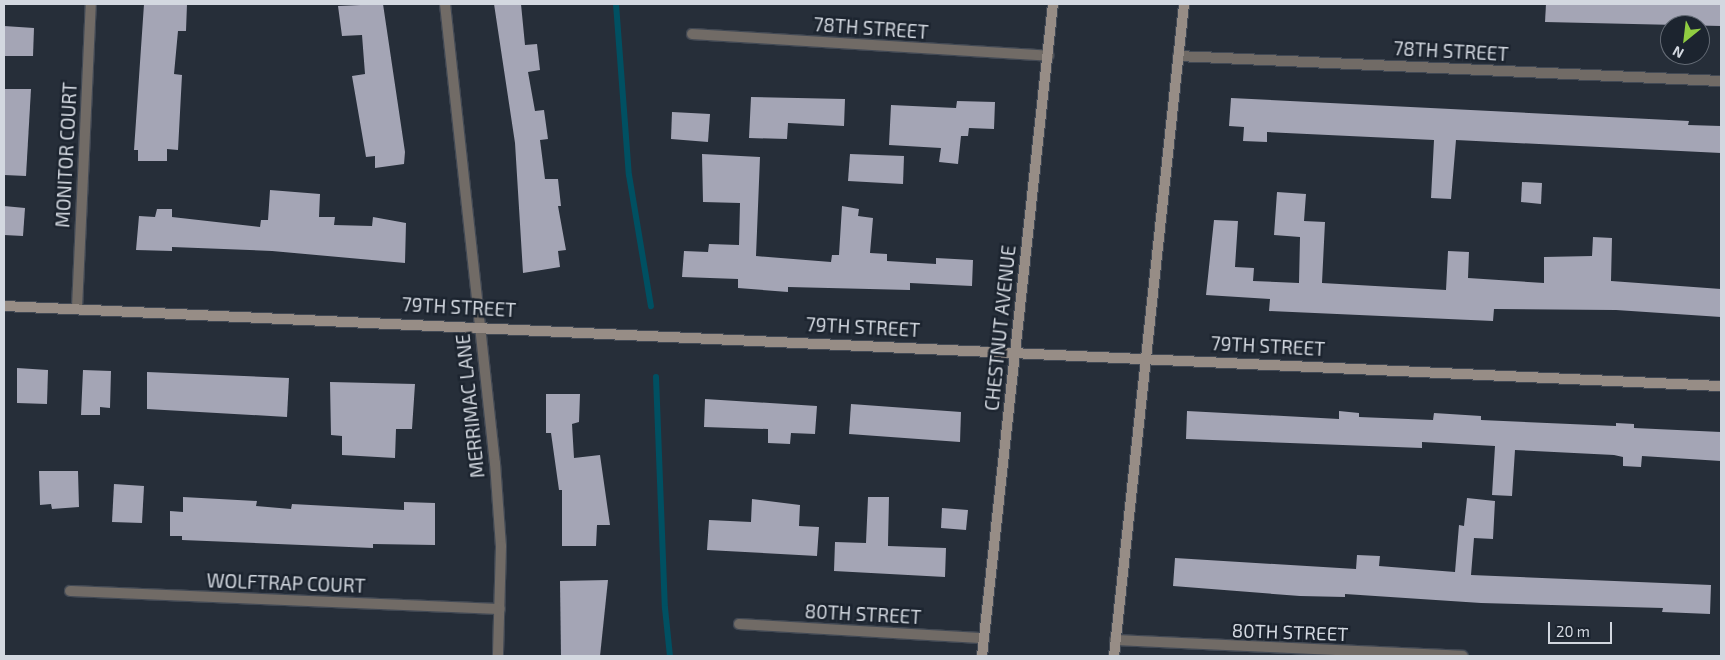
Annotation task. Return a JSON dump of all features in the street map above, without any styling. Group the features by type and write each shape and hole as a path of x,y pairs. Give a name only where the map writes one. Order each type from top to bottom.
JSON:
{"street":[{"name":"MONITOR COURT","path":"76,308 91,4"},
{"name":"MERRIMAC LANE","path":"445,4 495,463 501,546 498,656"},
{"name":"CHESTNUT AVENUE","path":"982,656 1053,4"},
{"path":"1114,656 1184,4"},
{"name":"78TH STREET","path":"692,34 1048,56"},
{"name":"78TH STREET","path":"1178,56 1721,81"},
{"name":"79TH STREET","path":"4,306 1145,357 1721,386"},
{"name":"WOLFTRAP COURT","path":"70,591 500,609"},
{"name":"80TH STREET","path":"739,624 984,638"},
{"name":"80TH STREET","path":"1115,640 1463,656"}],"building":[{"path":"144,4 187,4 186,31 178,31 174,74 182,75 178,150 167,149 167,161 138,161 138,150 134,150"},
{"path":"383,4 405,152 404,164 375,168 375,156 366,157 352,76 365,74 362,35 342,36 338,6"},
{"path":"494,4 521,4 525,45 537,44 540,70 528,72 535,111 544,110 548,139 540,140 545,179 558,179 561,206 558,206 566,250 558,251 560,267 523,273 515,143"},
{"path":"1546,4 1721,4 1721,26 1710,26 1710,15 1660,15 1660,25 1545,22"},
{"path":"4,26 34,28 33,56 4,56"},
{"path":"4,89 31,89 26,176 4,175"},
{"path":"751,97 845,99 844,126 788,123 787,139 749,138"},
{"path":"1231,98 1689,121 1688,125 1721,126 1721,153 1456,140 1451,199 1431,198 1434,140 1267,132 1267,142 1243,141 1244,127 1229,126"},
{"path":"957,101 995,102 994,129 969,128 968,136 961,136 958,164 939,162 941,148 889,145 891,105 956,108"},
{"path":"672,112 710,114 708,142 671,139"},
{"path":"702,154 760,157 756,256 831,262 832,255 839,255 842,206 859,209 858,216 873,218 870,253 887,254 887,261 936,264 936,258 973,260 972,286 910,283 910,290 788,287 788,292 738,288 738,279 682,277 684,251 708,252 709,244 739,245 740,203 703,202"},
{"path":"850,154 904,156 903,184 848,181"},
{"path":"1522,182 1542,183 1541,204 1521,202"},
{"path":"270,190 320,194 319,217 335,217 334,225 372,226 373,217 406,223 405,263 272,251 172,247 172,251 136,250 139,216 155,217 157,209 172,209 172,217 260,227 261,220 268,220"},
{"path":"1277,192 1306,194 1304,221 1325,222 1322,283 1446,290 1448,251 1469,252 1468,278 1544,283 1544,257 1592,256 1593,237 1612,238 1611,281 1721,289 1721,317 1616,310 1494,309 1493,321 1269,311 1270,299 1206,295 1214,220 1238,221 1235,267 1254,268 1253,281 1299,283 1300,237 1274,235"},
{"path":"4,206 25,208 23,236 4,235"},
{"path":"17,368 48,370 47,404 17,403"},
{"path":"83,370 111,371 110,408 100,407 100,415 81,415"},
{"path":"147,372 289,378 287,417 147,409"},
{"path":"330,382 415,384 412,429 396,429 395,458 342,455 342,436 331,435"},
{"path":"546,394 580,394 579,422 572,424 574,458 600,455 610,525 597,525 596,546 562,546 562,490 559,490 551,433 546,433"},
{"path":"705,399 817,406 815,434 791,433 790,444 768,443 768,429 704,427"},
{"path":"851,404 961,412 960,442 849,434"},
{"path":"1187,411 1339,419 1339,411 1359,413 1359,417 1433,420 1434,413 1481,416 1481,420 1616,426 1616,423 1634,424 1634,428 1721,432 1721,461 1642,456 1641,467 1623,466 1623,457 1614,455 1515,450 1512,496 1492,495 1495,446 1422,442 1422,448 1186,439"},
{"path":"39,471 78,471 79,507 52,509 51,504 40,505"},
{"path":"114,484 144,486 142,523 112,522"},
{"path":"183,497 257,501 256,506 291,509 292,504 404,510 404,502 435,503 435,545 373,544 373,548 182,540 182,536 170,536 170,511 183,512"},
{"path":"868,497 889,497 888,546 946,548 945,577 834,571 835,542 866,543"},
{"path":"1467,498 1495,501 1493,539 1474,538 1471,575 1711,585 1710,614 1662,612 1663,608 1481,603 1345,594 1345,597 1300,596 1173,586 1175,558 1356,569 1357,555 1380,556 1379,566 1455,572 1459,525 1464,526"},
{"path":"752,499 800,505 799,526 819,527 817,556 707,550 709,520 751,522"},
{"path":"942,508 968,510 966,530 941,528"},
{"path":"608,580 600,656 561,656 560,581"}],"waterway":[{"path":"616,4 629,175 651,306"},
{"path":"656,377 665,608 670,656"}]}
